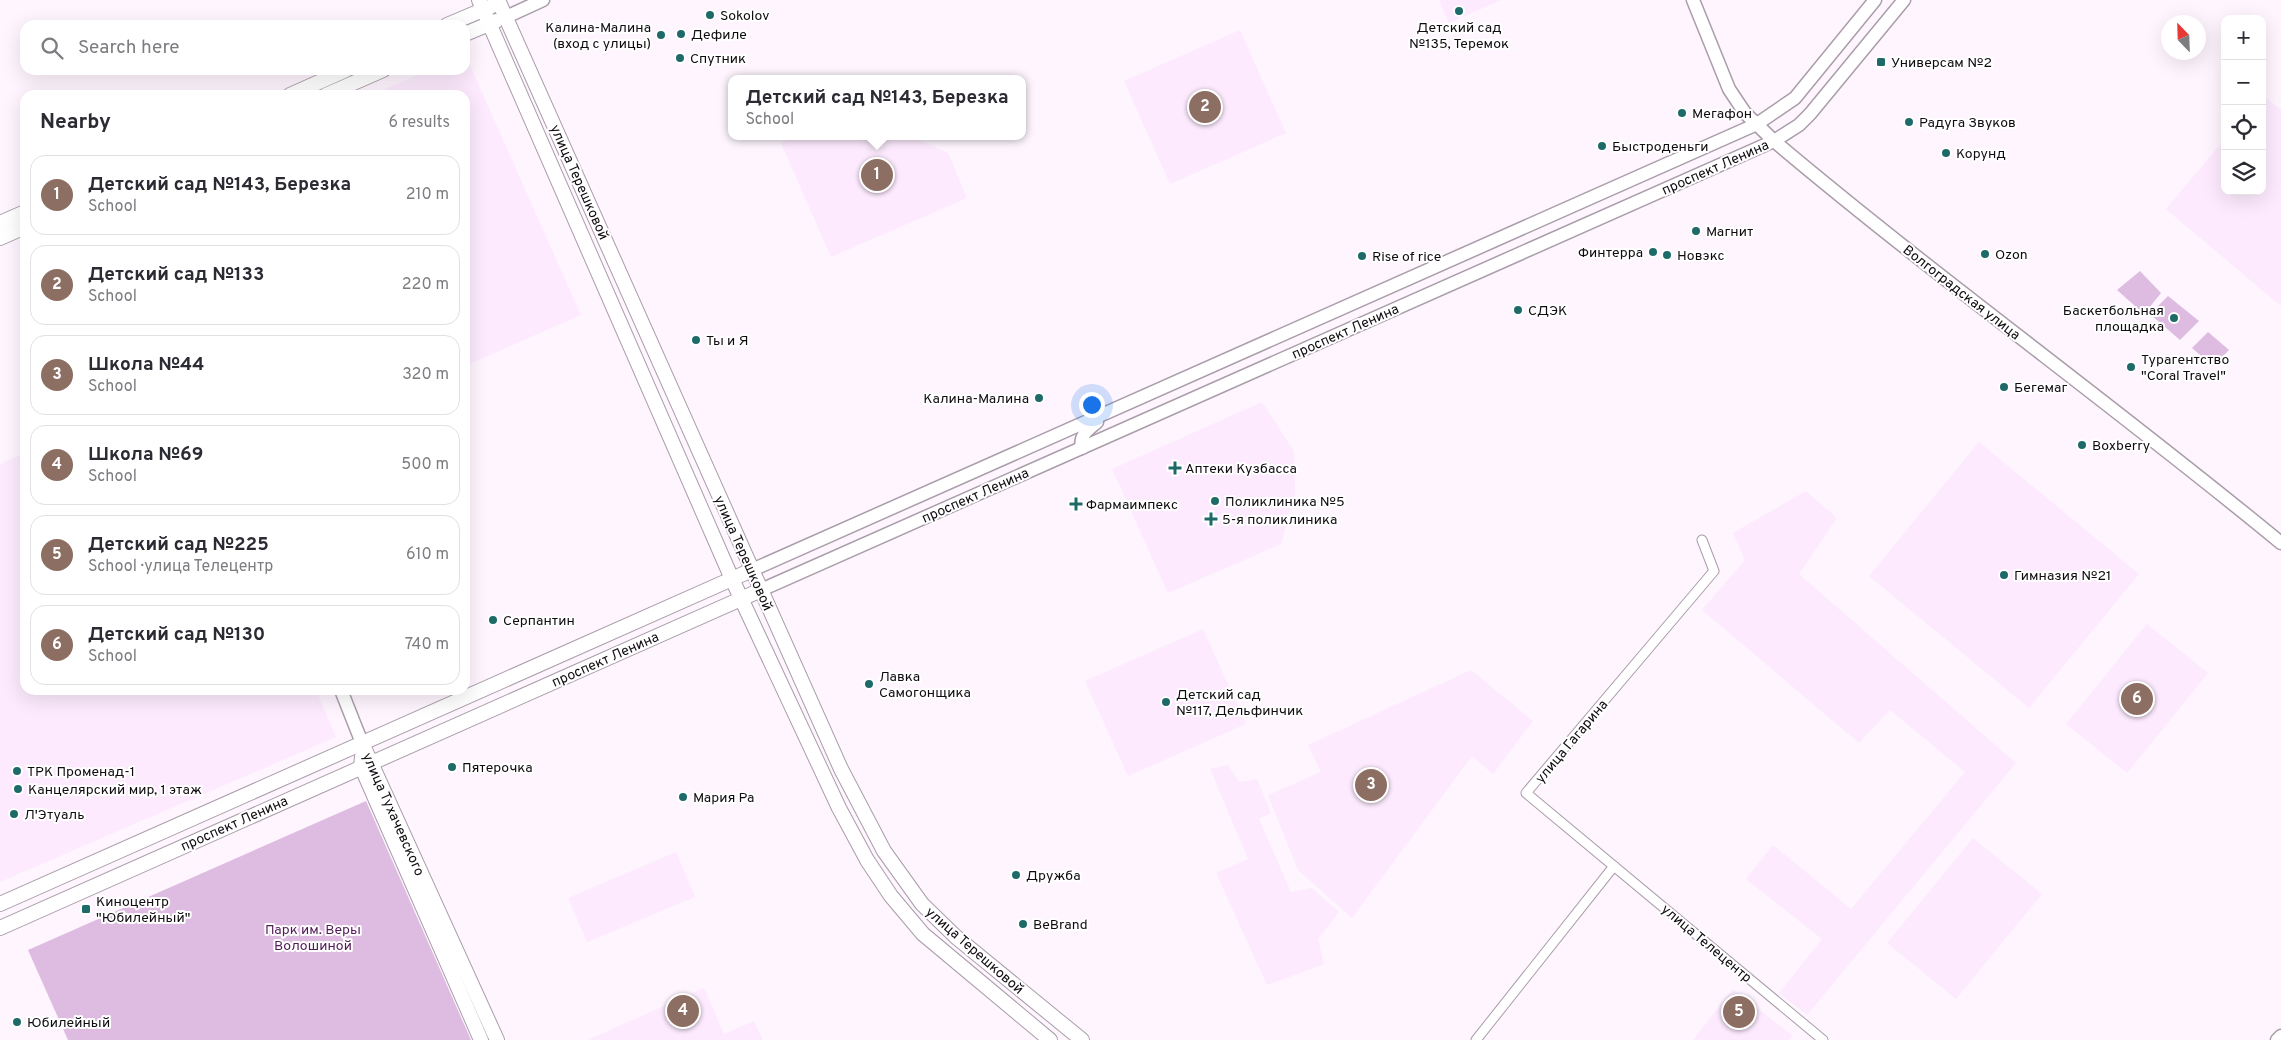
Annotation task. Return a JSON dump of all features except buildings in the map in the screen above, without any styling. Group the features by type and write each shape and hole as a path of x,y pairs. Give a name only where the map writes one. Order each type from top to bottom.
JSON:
{"main road":[{"path":"470,32 543,0"},
{"name":"Волгоградская улица","path":"1693,0 1729,89 1745,113 1774,141 2003,325 2188,466 2281,543"},
{"name":"проспект Ленина","path":"0,904 1757,124 1795,98 1875,0"},
{"name":"проспект Ленина","path":"0,928 1774,141 1799,125 1810,114 1904,0"},
{"path":"456,20 481,5 501,1"},
{"name":"улица Терешковой","path":"501,1 506,17 841,769 873,832 895,869 922,904 948,930 1082,1040"},
{"name":"улица Терешковой","path":"481,5 732,579 839,808 878,877 906,915 933,944 1050,1040"},
{"path":"301,90 335,75"},
{"path":"337,90 372,75"},
{"path":"0,224 20,214"},
{"path":"0,238 20,229"},
{"path":"1082,448 1080,442 1083,435 1111,411"},
{"path":"343,695 362,744"},
{"name":"улица Тухачевского","path":"362,744 367,764 481,1040"},
{"name":"улица Тухачевского","path":"367,764 497,1040"},
{"path":"2277,1040 2281,1036"}],"street":[{"name":"улица Гагарина","path":"1614,866 1526,793 1714,571 1702,540"},
{"path":"1476,1040 1614,866"},
{"name":"улица Телецентр","path":"1614,866 1823,1040"}],"shaded area":[{"name":"Детский сад №135, Теремок","path":"1439,0 1501,0 1449,23"},
{"path":"1240,30 1286,133 1170,184 1124,81"},
{"path":"470,65 581,315 470,364 470,90 383,90 418,75 470,75"},
{"path":"2266,98 2281,110 2281,306 2166,209 2221,144 2221,195 2266,195"},
{"path":"788,140 919,140 948,153 967,198 831,257 781,143"},
{"name":"5-я поликлиника","path":"1262,402 1294,451 1295,494 1281,544 1168,593 1112,469"},
{"name":"Гимназия №21","path":"1979,442 2139,574 2029,708 1869,576"},
{"path":"20,455 20,695 318,695 336,737 0,882 0,464"},
{"path":"1806,491 1837,518 1799,574 2016,763 1807,1015 1779,993 1822,939 1746,879 1773,845 1851,909 1965,772 1890,710 1859,743 1702,610 1745,560 1733,533"},
{"path":"2147,624 2208,673 2127,773 2066,724"},
{"name":"Детский сад №117, Дельфинчик","path":"1203,629 1246,724 1128,776 1085,681"},
{"path":"1471,670 1533,721 1493,774 1472,756 1352,918 1298,870 1268,795 1321,772 1308,745"},
{"path":"1228,765 1239,782 1257,779 1271,813 1259,819 1291,892 1312,888 1339,912 1318,939 1324,964 1267,985 1216,873 1248,859 1210,769"},
{"path":"1973,838 2042,894 1956,999 1887,943"},
{"path":"676,852 695,897 587,942 568,898"},
{"path":"704,988 724,1034 754,1021 763,1040 588,1040"},
{"path":"1733,989 1793,1036 1789,1040 1693,1040"}],"green space":[{"path":"2140,271 2161,293 2144,314 2117,290"},
{"name":"Баскетбольная площадка","path":"2168,296 2199,321 2180,340 2150,314"},
{"path":"2208,332 2229,350 2213,366 2192,348"},
{"name":"Парк им. Веры Волошиной","path":"366,801 471,1040 68,1040 28,950"}],"place":[{"name":"Детский сад №135, Теремок","path":"1459,11"},
{"name":"Sokolov","path":"710,15"},
{"name":"Дефиле","path":"681,34"},
{"name":"Калина-Малина (вход с улицы)","path":"661,35"},
{"name":"Спутник","path":"680,58"},
{"name":"Универсам №2","path":"1881,62"},
{"name":"Детский сад №133","path":"1205,107"},
{"name":"Мегафон","path":"1682,113"},
{"name":"Радуга Звуков","path":"1909,122"},
{"name":"Быстроденьги","path":"1602,146"},
{"name":"Корунд","path":"1946,153"},
{"name":"Детский сад №143, Березка","path":"877,175"},
{"name":"Магнит","path":"1696,231"},
{"name":"Финтерра","path":"1653,252"},
{"name":"Ozon","path":"1985,254"},
{"name":"Новэкс","path":"1667,255"},
{"name":"Rise of rice","path":"1362,256"},
{"name":"СДЭК","path":"1518,310"},
{"name":"Баскетбольная площадка","path":"2174,318"},
{"name":"Ты и Я","path":"696,340"},
{"name":"Турагентство \"Coral Travel\"","path":"2131,367"},
{"name":"Бегемаг","path":"2004,387"},
{"name":"Калина-Малина","path":"1039,398"},
{"name":"Boxberry","path":"2082,445"},
{"name":"Аптеки Кузбасса","path":"1175,468"},
{"name":"Поликлиника №5","path":"1215,501"},
{"name":"Фармаимпекс","path":"1076,504"},
{"name":"5-я поликлиника","path":"1211,519"},
{"name":"Гимназия №21","path":"2004,575"},
{"name":"Серпантин","path":"493,620"},
{"name":"Лавка Самогонщика","path":"869,684"},
{"name":"Детский сад №130","path":"2137,699"},
{"name":"Детский сад №117, Дельфинчик","path":"1166,702"},
{"name":"Пятерочка","path":"452,767"},
{"name":"ТРК Променад-1","path":"17,771"},
{"name":"Школа №44","path":"1371,785"},
{"name":"Канцелярский мир, 1 этаж","path":"18,789"},
{"name":"Мария Ра","path":"683,797"},
{"name":"Л'Этуаль","path":"14,814"},
{"name":"Дружба","path":"1016,875"},
{"name":"Киноцентр \"Юбилейный\"","path":"86,909"},
{"name":"BeBrand","path":"1023,924"},
{"name":"Школа №69","path":"683,1011"},
{"name":"Детский сад №225","path":"1739,1012"},
{"name":"Юбилейный","path":"17,1022"}]}
